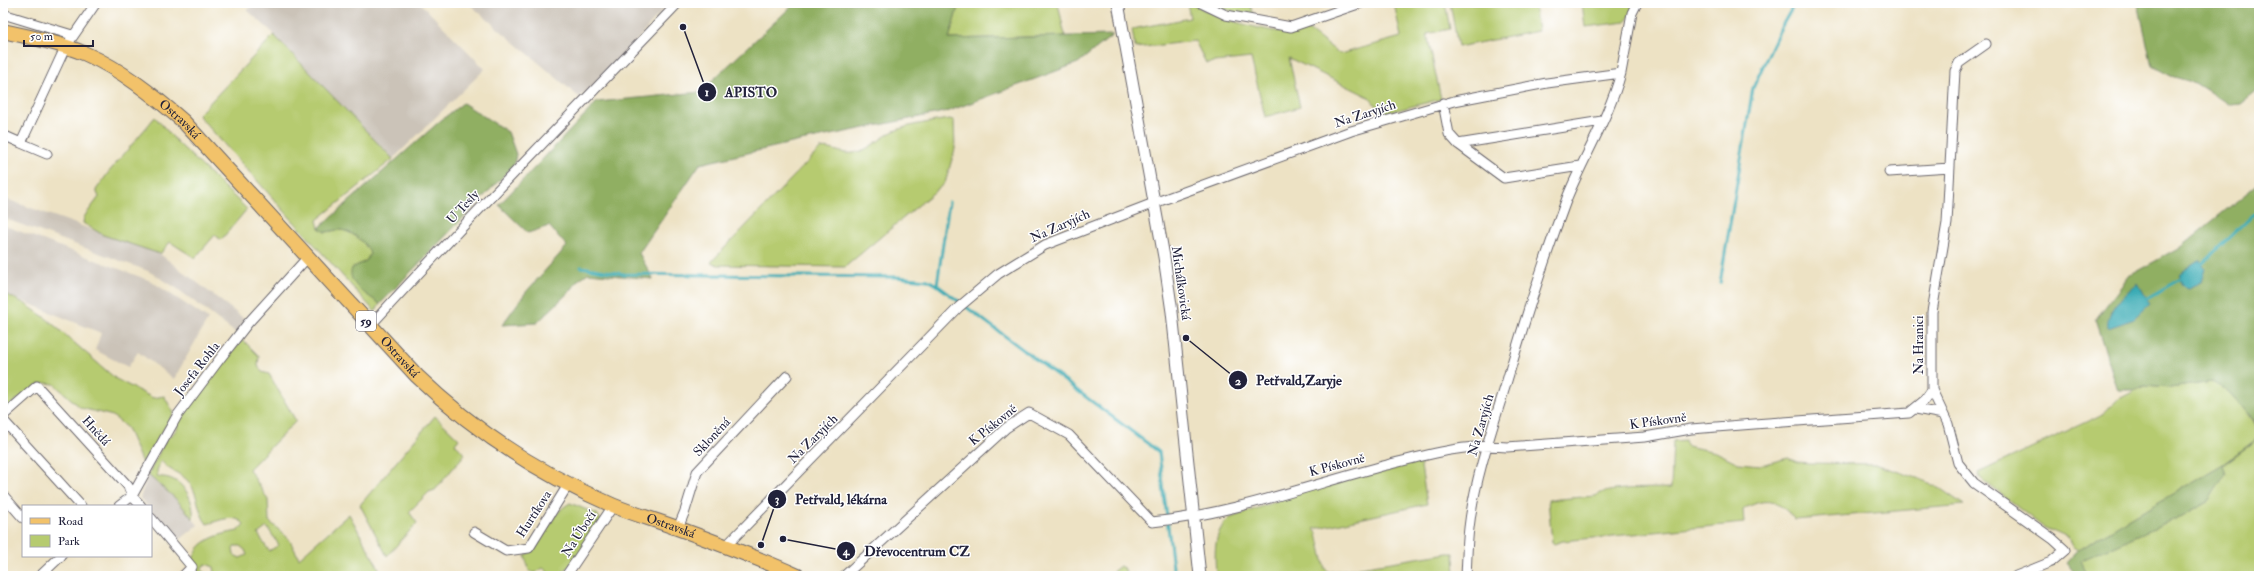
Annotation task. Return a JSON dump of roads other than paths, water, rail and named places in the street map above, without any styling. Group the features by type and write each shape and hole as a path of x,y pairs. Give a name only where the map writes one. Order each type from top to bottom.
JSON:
{"main road":[{"name":"Ostravská","path":"3,31 85,53 123,73 183,121 416,376 462,417 517,457 568,485 613,506 678,528 798,576"}],"street":[{"path":"21,143 65,48 72,35 96,3"},
{"name":"U Tesly","path":"370,326 521,164 579,107 678,3"},
{"name":"Michálkovická","path":"1118,3 1164,257 1178,357 1200,576"},
{"path":"1201,3 1226,15 1291,28 1360,3"},
{"path":"1621,73 1632,13 1637,3"},
{"path":"3,14 72,35"},
{"name":"Na Hranici","path":"1986,44 1956,67 1947,223 1932,312 1932,390 1951,433 1958,463 1974,483 2053,539 2065,550 2051,562 2016,576"},
{"name":"Na Zaryjích","path":"725,547 959,307 998,274 1045,245 1154,203 1351,131 1443,104 1547,83 1621,73 1614,96 1580,166 1535,286 1488,445 1469,527 1466,576"},
{"path":"1443,104 1449,134 1458,144 1504,178 1580,166"},
{"path":"1458,144 1602,121"},
{"path":"3,135 47,154"},
{"path":"1889,172 1950,168"},
{"name":"Josefa Rohla","path":"120,505 132,496 177,416 248,323 308,257"},
{"name":"Skloněná","path":"678,528 697,472 787,376"},
{"name":"Hnědá","path":"3,416 37,386 128,486 132,496 140,505"},
{"path":"1932,390 1916,409 1943,414"},
{"name":"K Pískovně","path":"844,576 1006,428 1029,413 1068,435 1152,522 1194,518 1408,460 1488,445 1507,447 1645,437 1691,429 1901,414 1909,413 1916,409"},
{"path":"3,420 79,505"},
{"name":"Hurtíkova","path":"474,532 506,551 529,548 568,485"},
{"path":"3,496 22,517"},
{"name":"Na Úbočí","path":"566,576 613,506"},
{"path":"152,519 192,567 183,576"},
{"path":"40,576 60,557"}],"water":[{"path":"2200,260 2205,269 2201,282 2188,288 2182,286 2179,280 2180,273"},
{"path":"2138,283 2150,304 2134,319 2108,328 2108,322 2113,309 2128,291"}],"waterway":[{"path":"1720,283 1753,88 1778,33 1795,3"},
{"path":"937,285 949,202"},
{"path":"2201,265 2250,217 2255,214"},
{"path":"581,267 624,274 896,277 928,280 937,285 1159,452 1174,576"},
{"path":"2147,298 2182,278"}],"place":[{"name":"APISTO","path":"683,27"},
{"name":"Petřvald,Zaryje","path":"1186,338"},
{"name":"Dřevocentrum CZ","path":"783,539"},
{"name":"Petřvald, lékárna","path":"761,545"}]}
